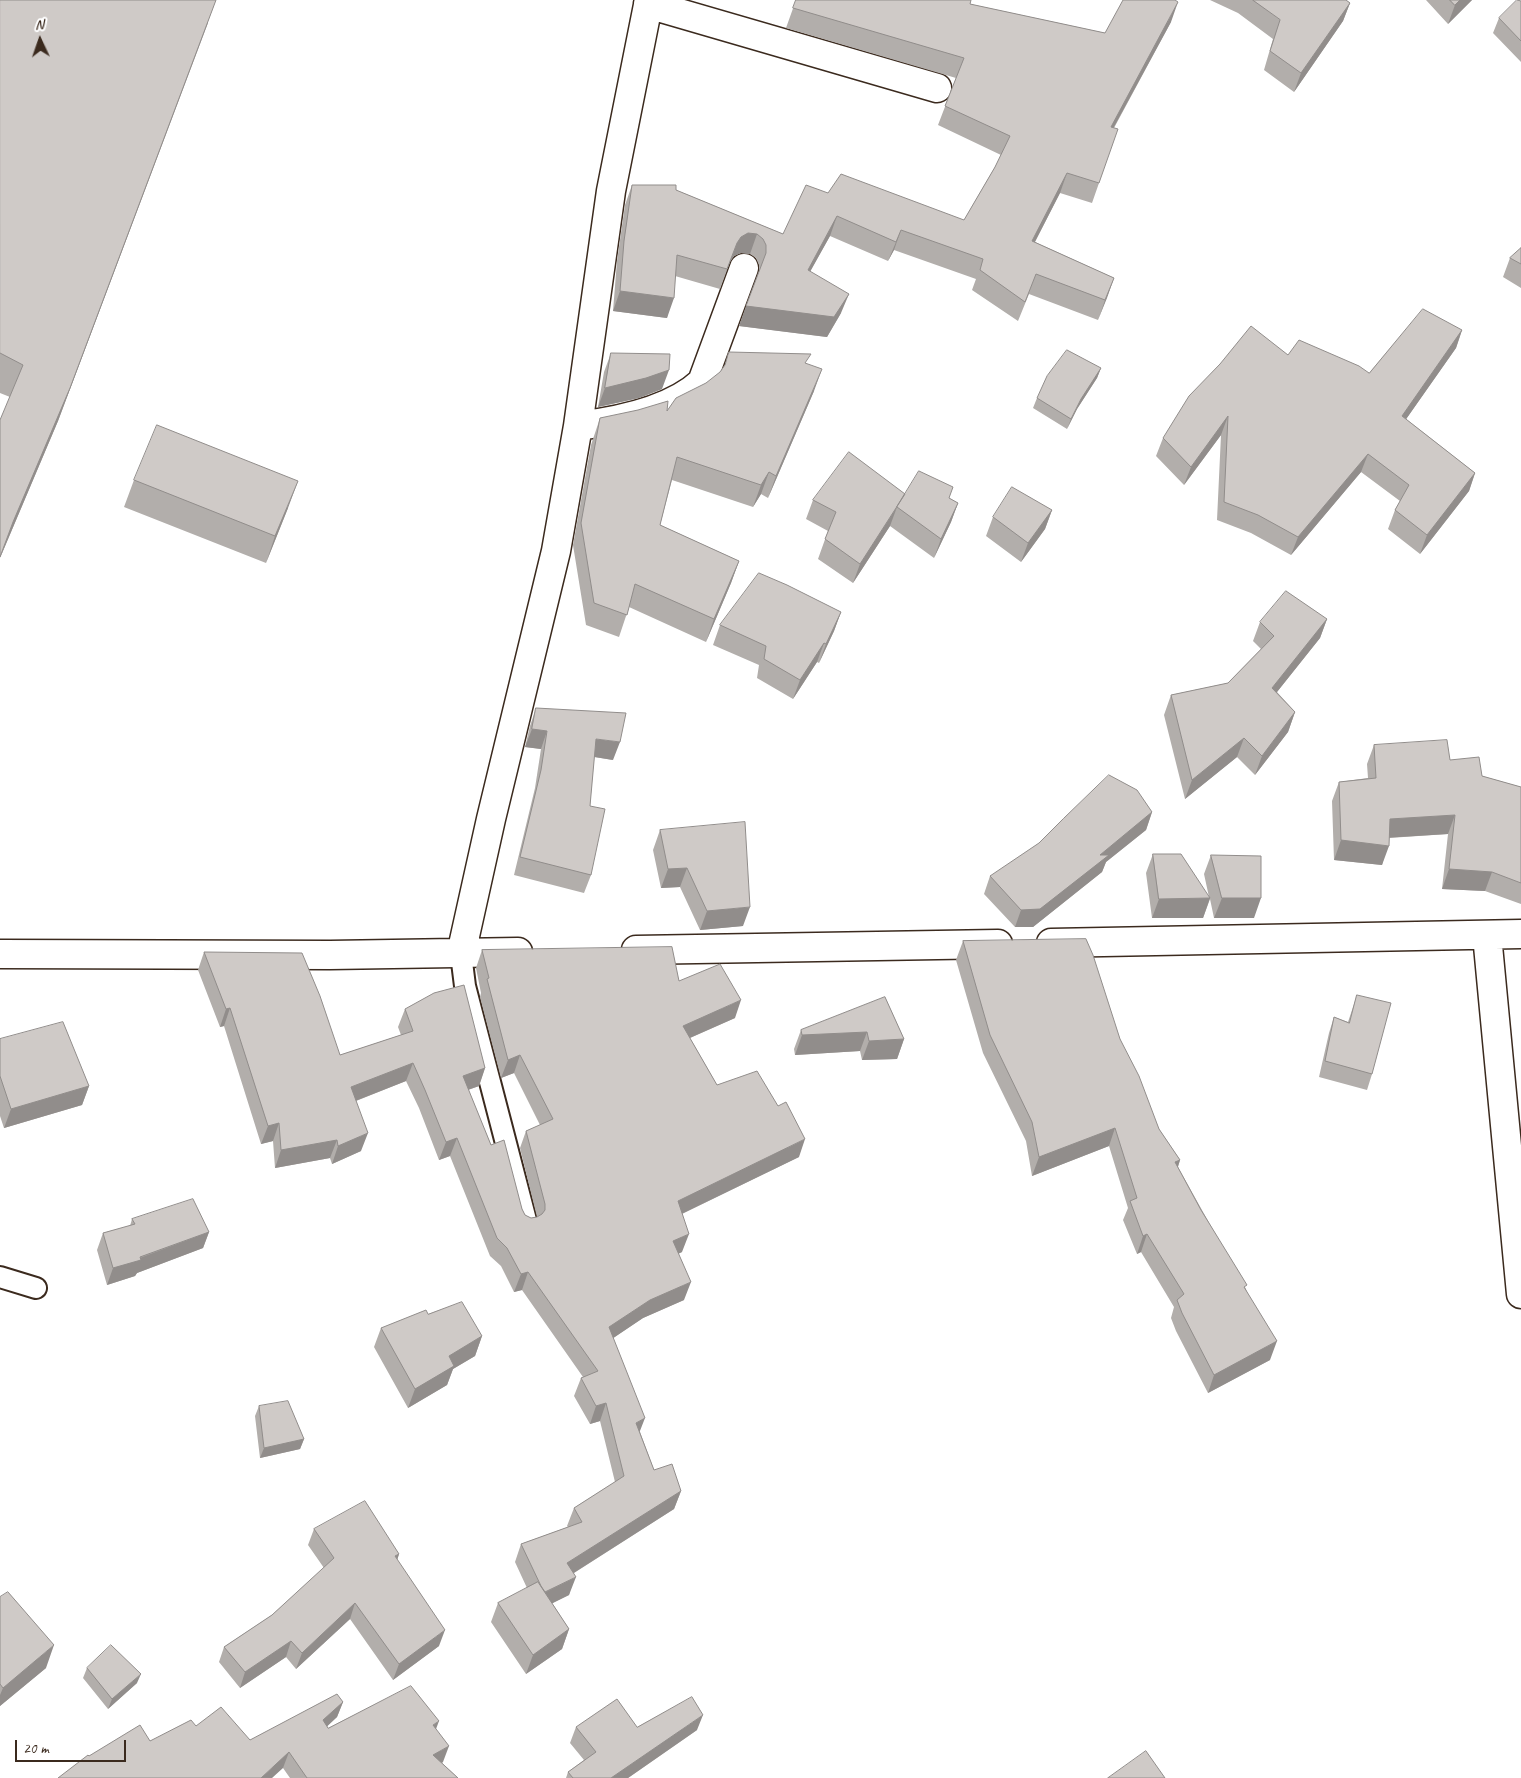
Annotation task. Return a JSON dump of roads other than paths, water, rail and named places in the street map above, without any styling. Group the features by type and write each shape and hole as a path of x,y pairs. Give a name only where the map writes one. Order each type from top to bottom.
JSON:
{"street":[{"path":"461,954 491,819 556,551 578,426 611,191 648,2 937,88"},
{"path":"578,426 612,422 662,406 691,392 702,382 744,268"},
{"path":"610,951 1521,934"},
{"path":"1488,935 1521,1294"},
{"path":"0,954 330,956 541,952"}],"lane":[{"path":"461,954 465,986 526,1224"},
{"path":"0,1277 36,1288"}]}
